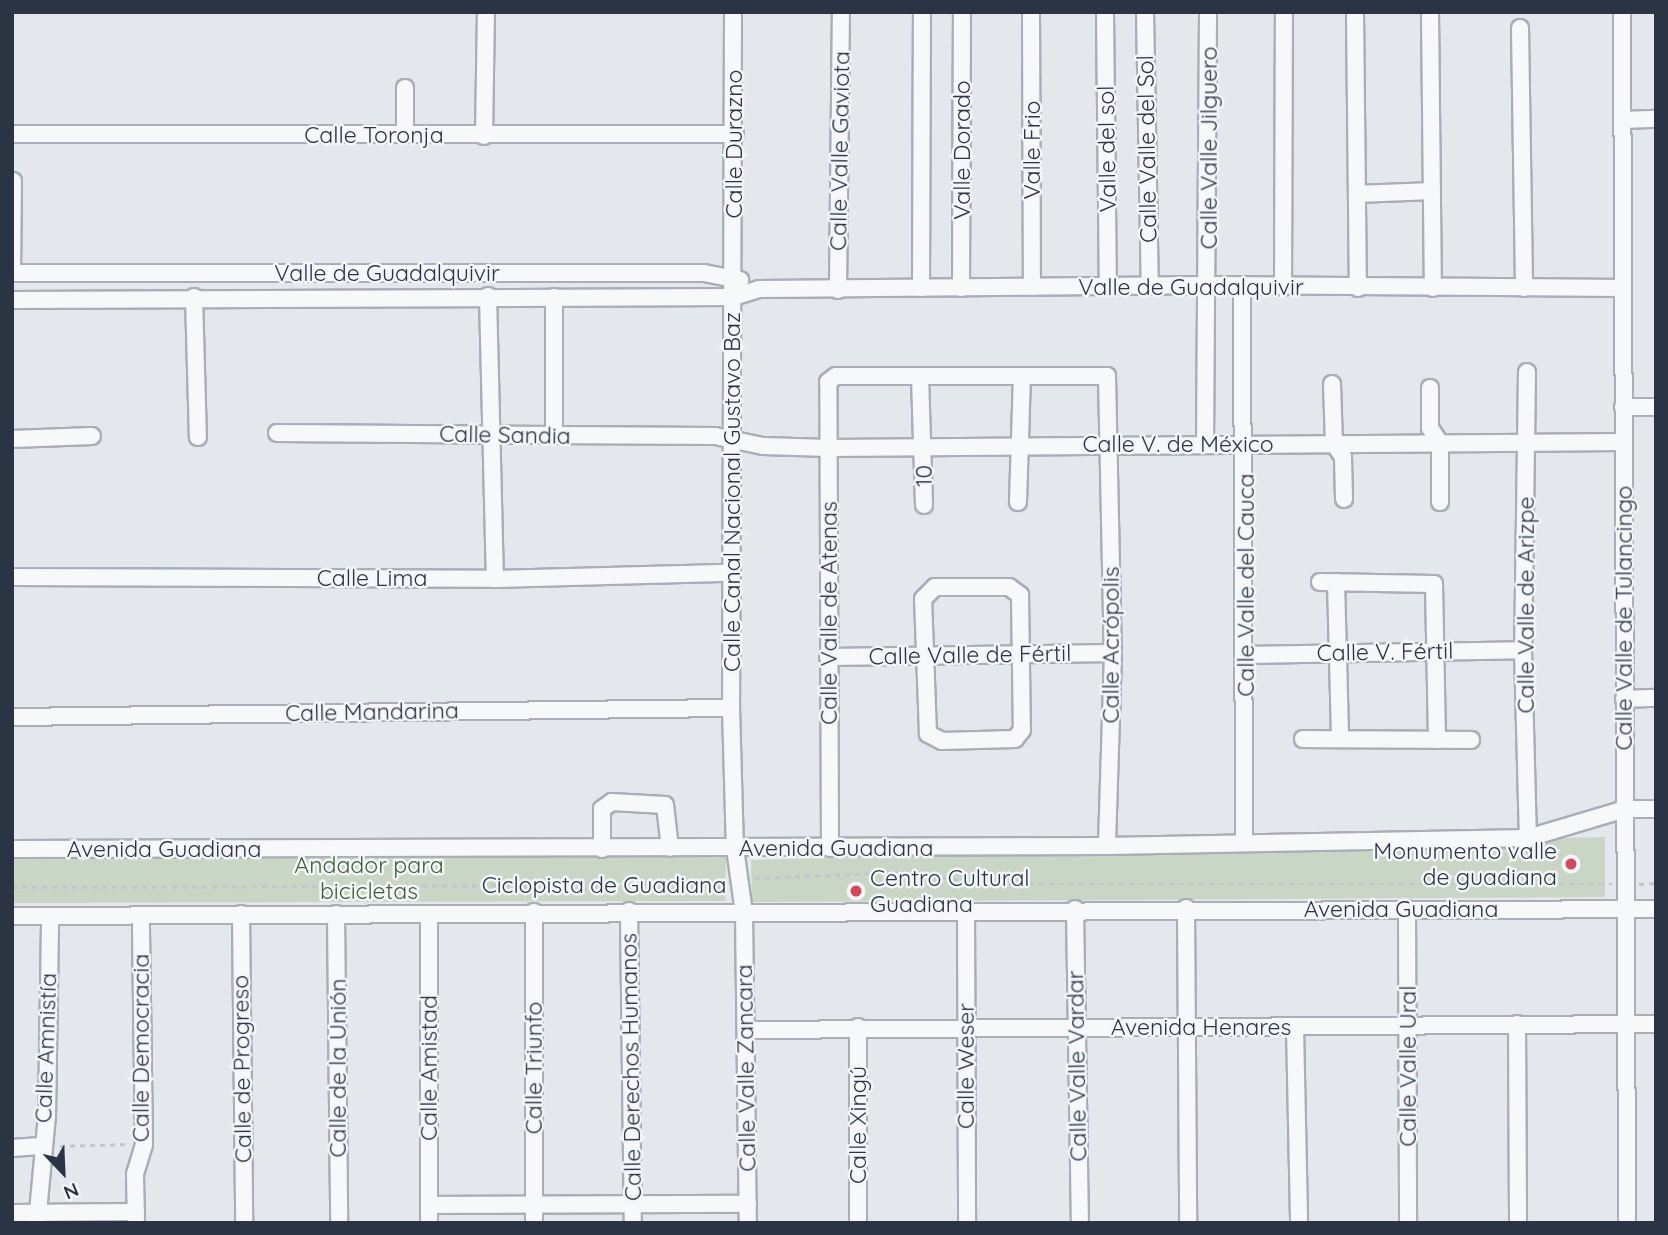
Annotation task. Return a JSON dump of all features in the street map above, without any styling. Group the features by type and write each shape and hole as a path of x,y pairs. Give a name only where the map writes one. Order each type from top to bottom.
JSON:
{"street":[{"path":"484,136 486,12"},
{"name":"Calle Durazno","path":"733,12 733,276"},
{"name":"Calle Valle Gaviota","path":"838,290 841,12"},
{"path":"921,288 922,12"},
{"name":"Valle Dorado","path":"961,288 962,12"},
{"name":"Valle Frio","path":"1031,12 1032,288"},
{"name":"Valle del sol","path":"1105,12 1108,286"},
{"name":"Calle Valle del Sol","path":"1145,12 1150,286"},
{"name":"Calle Valle Jilguero","path":"1208,12 1209,285"},
{"path":"1283,286 1284,12"},
{"path":"1355,12 1358,289"},
{"path":"1430,12 1433,288"},
{"name":"Calle Valle de Tulancingo","path":"1622,12 1627,1223"},
{"path":"1520,28 1524,288"},
{"path":"405,88 405,135"},
{"path":"1623,120 1656,119"},
{"name":"Calle Toronja","path":"12,134 735,134"},
{"path":"12,273 13,181"},
{"path":"1357,194 1432,191"},
{"name":"Valle de Guadalquivir","path":"12,273 733,276 759,289"},
{"name":"Calle Canal Nacional Gustavo Baz","path":"731,708 733,276"},
{"path":"1205,445 1209,285"},
{"name":"Valle de Guadalquivir","path":"12,300 488,296 733,298 759,289 1209,285 1358,289 1623,288"},
{"name":"Calle Valle del Cauca","path":"1242,286 1246,444 1244,843"},
{"path":"488,296 495,579"},
{"path":"194,297 198,437"},
{"path":"554,297 554,435"},
{"name":"Calle Valle de Arizpe","path":"1527,372 1523,650 1528,838"},
{"name":"Calle Acrópolis","path":"1022,377 1107,376 1113,653 1107,846"},
{"path":"920,377 1022,377 1017,502"},
{"name":"Calle Valle de Atenas","path":"830,848 830,379 920,377"},
{"name":"10","path":"920,377 924,505"},
{"path":"1332,384 1334,444 1343,457 1344,499"},
{"path":"1430,388 1430,428 1440,443 1440,502"},
{"path":"1623,407 1656,407"},
{"name":"Calle Sandia","path":"277,433 715,436 733,441"},
{"path":"12,439 92,436"},
{"name":"Calle V. de México","path":"733,441 829,448 1623,442"},
{"name":"Calle Lima","path":"12,577 495,579 731,573"},
{"path":"1340,739 1336,653 1328,582 1434,584 1437,740"},
{"path":"935,587 1017,590 1021,655 1019,736 998,740 931,738 926,730 923,655 926,591 935,587"},
{"name":"Calle V. Fértil","path":"1246,655 1523,650"},
{"name":"Calle Valle de Fértil","path":"828,657 1113,653"},
{"path":"1624,699 1656,698"},
{"path":"731,708 735,848 744,913"},
{"name":"Calle Mandarina","path":"12,717 731,708"},
{"path":"1303,739 1471,740"},
{"path":"602,849 602,809 612,802 665,805 670,848"},
{"name":"Avenida Guadiana","path":"12,849 1107,846 1528,838 1625,809 1656,809"},
{"path":"1186,908 1184,1027 1188,1223"},
{"name":"Avenida Guadiana","path":"12,916 1186,908 1656,909"},
{"name":"Calle Weser","path":"965,909 967,1223"},
{"name":"Calle Valle Vardar","path":"1074,909 1080,1223"},
{"name":"Calle Valle Ural","path":"1407,909 1408,1223"},
{"name":"Calle Derechos Humanos","path":"629,911 633,1223"},
{"name":"Calle Triunfo","path":"534,912 534,1223"},
{"name":"Calle Valle Zancara","path":"744,913 748,1223"},
{"name":"Calle de Progreso","path":"241,914 244,1223"},
{"name":"Calle de la Unión","path":"337,914 339,1223"},
{"name":"Calle Amistad","path":"429,914 429,1223"},
{"name":"Calle Democracia","path":"136,1218 135,1174 144,1144 141,915"},
{"name":"Calle Amnistía","path":"37,1217 41,1146 47,1116 50,916"},
{"path":"1517,1024 1518,1223"},
{"name":"Avenida Henares","path":"746,1030 858,1027 1656,1024"},
{"name":"Calle Xingú","path":"858,1027 858,1223"},
{"path":"1295,1027 1299,1223"},
{"path":"12,1148 41,1146"},
{"path":"429,1205 748,1204"},
{"path":"12,1213 37,1217 136,1218"}],"path":[{"name":"Ciclopista de Guadiana","path":"12,887 504,885 571,890 655,883 740,885 775,876 903,872 989,884 1656,883"},
{"path":"41,1146 144,1144"}],"green space":[{"path":"1605,837 1605,897 752,902 751,860"},
{"name":"Andador para bicicletas","path":"726,854 725,901 12,903 12,856"}],"place":[{"name":"Monumento valle de guadiana","path":"1571,864"},
{"name":"Centro Cultural Guadiana","path":"856,891"}]}
